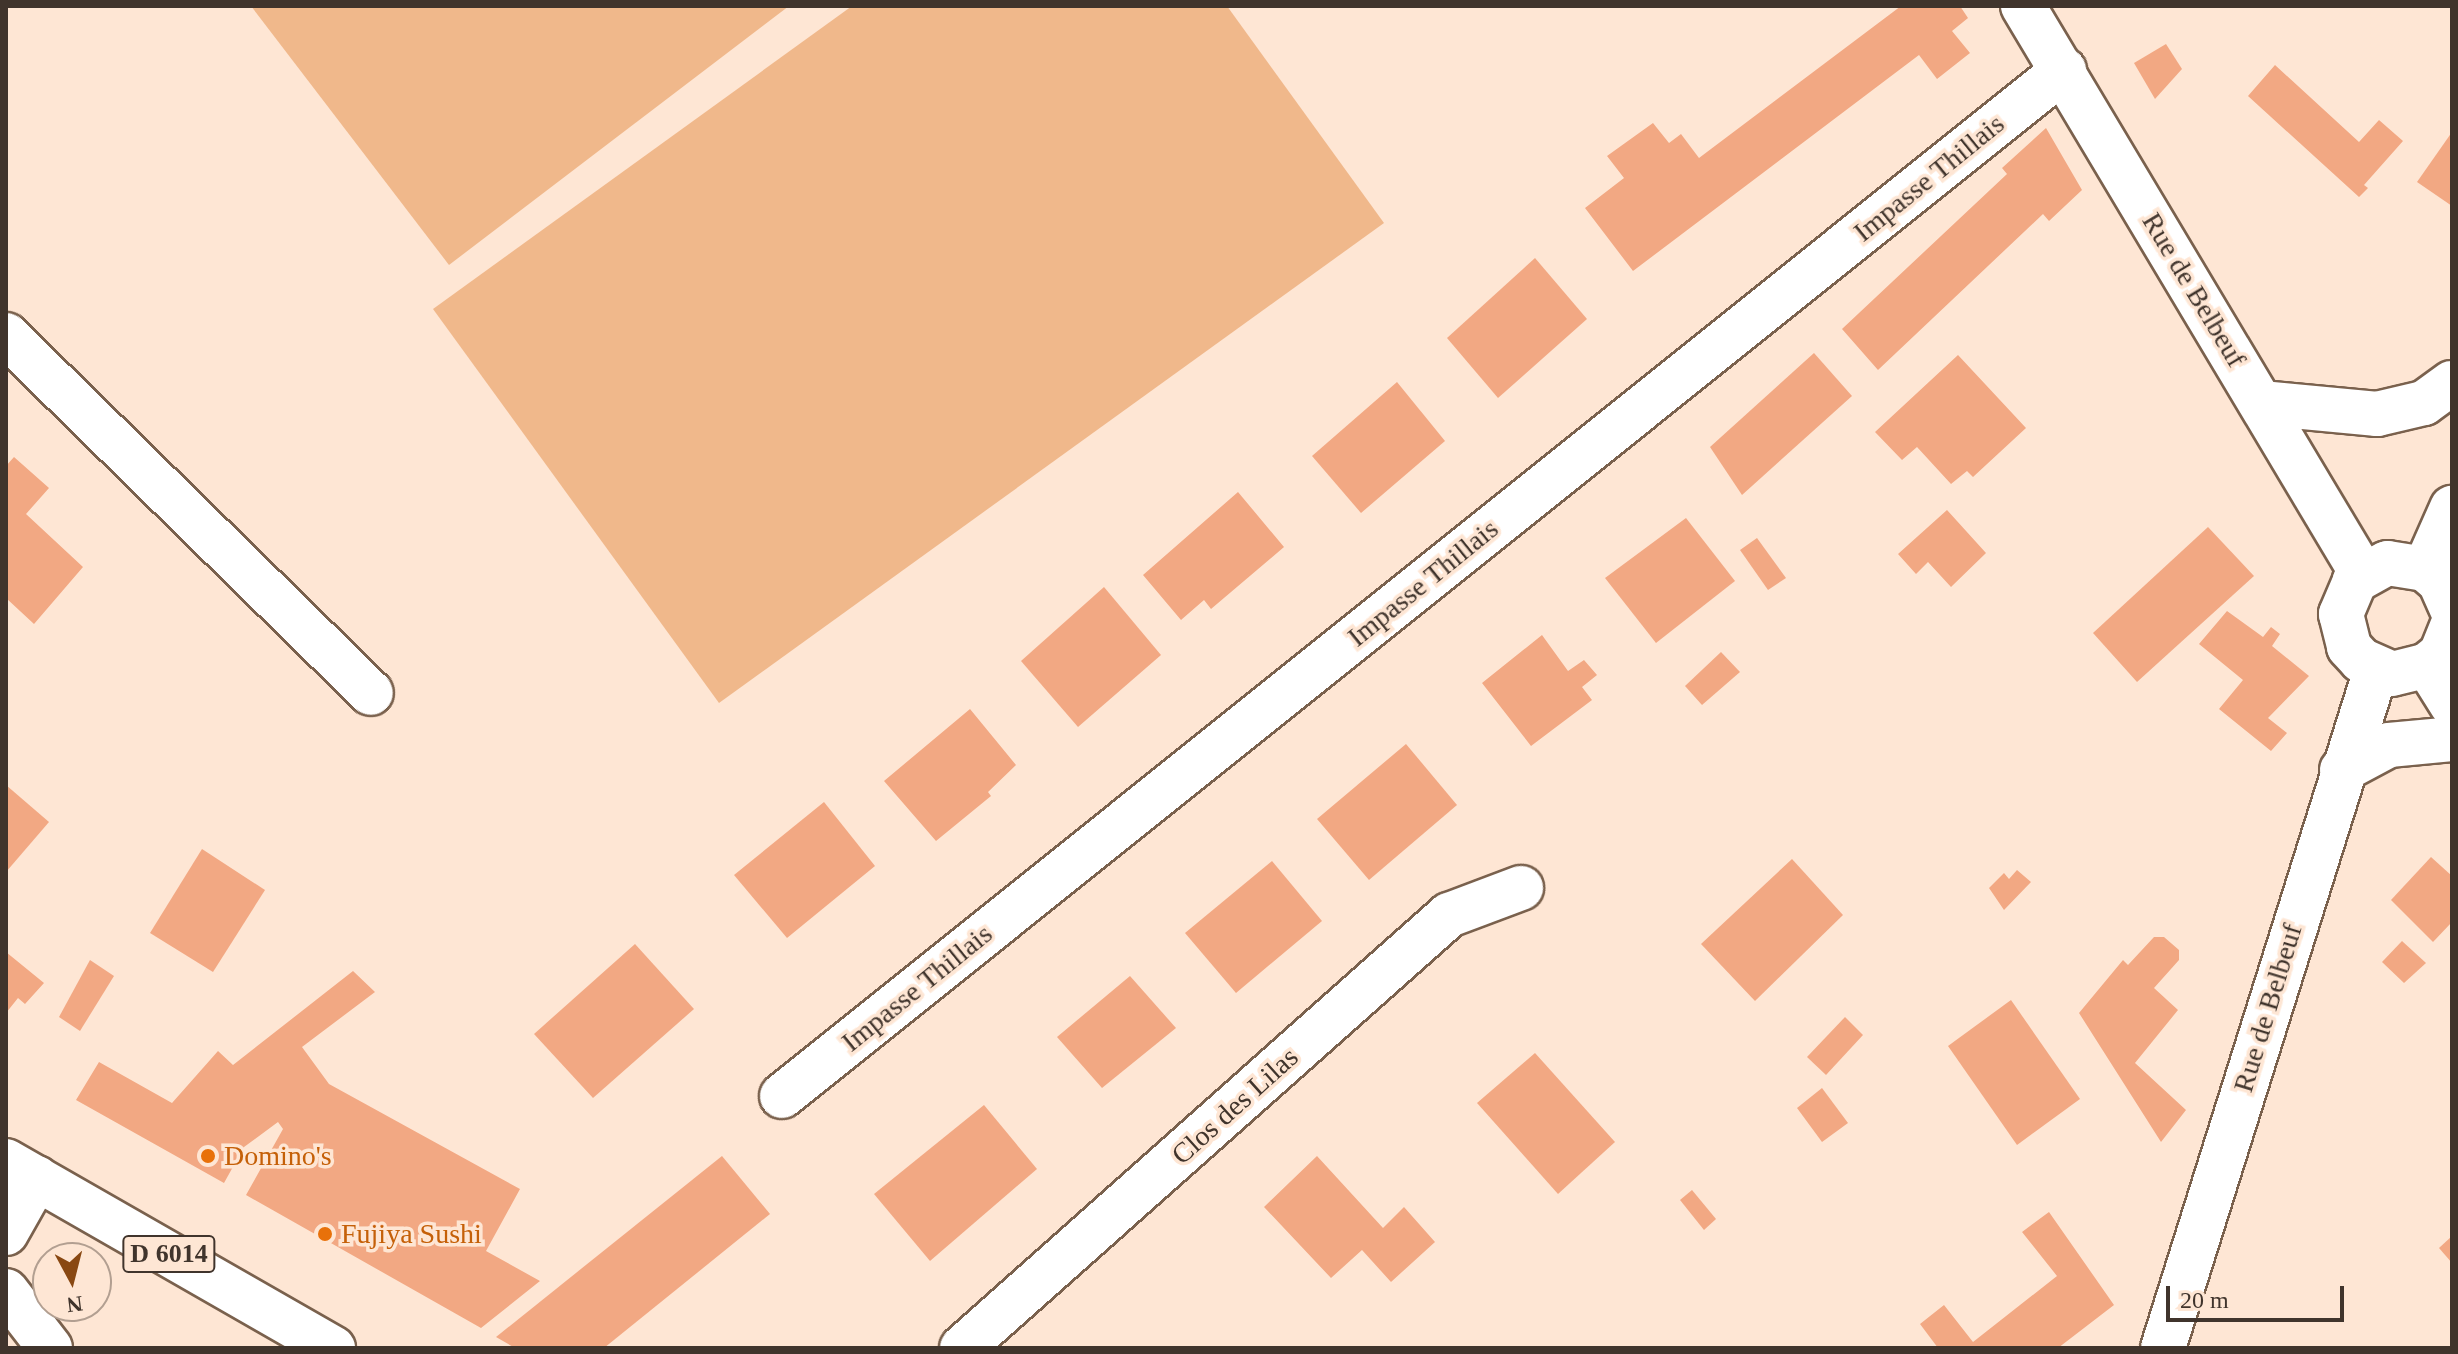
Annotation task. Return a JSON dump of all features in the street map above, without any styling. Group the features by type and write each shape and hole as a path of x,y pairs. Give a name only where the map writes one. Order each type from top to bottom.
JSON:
{"street":[{"name":"Rue de Belbeuf","path":"2023,6 2363,575"},
{"name":"Impasse Thillais","path":"782,1096 2064,70"},
{"path":"6,335 371,693"},
{"path":"2261,403 2377,414 2424,403 2452,383"},
{"path":"2425,569 2452,508"},
{"path":"2452,609 2440,582 2425,569 2387,563 2363,575 2346,596 2343,631 2361,660 2376,670 2410,672 2427,665 2441,654 2452,627"},
{"path":"2427,665 2452,705"},
{"name":"Rue de Belbeuf","path":"2163,1348 2342,770 2376,670"},
{"path":"2342,770 2389,745 2452,739"},
{"name":"Clos des Lilas","path":"962,1348 1449,915 1521,888"},
{"path":"6,1233 22,1169"},
{"name":"D 6014","path":"22,1169 333,1348"},
{"path":"6,1291 50,1348"}],"shaded area":[{"path":"251,6 789,6 449,265"},
{"path":"852,6 1227,6 1384,223 719,703 433,309"}],"building":[{"path":"1901,6 1960,6 1968,18 1952,31 1970,53 1937,79 1919,55 1633,271 1585,208 1624,178 1607,156 1653,123 1669,143 1681,134 1699,158"},
{"path":"2166,44 2182,69 2155,99 2134,63"},
{"path":"2275,65 2359,142 2379,120 2403,141 2364,185 2368,188 2359,197 2248,96"},
{"path":"2046,128 2082,190 2049,221 2043,214 1878,370 1842,329 2007,174 2002,168"},
{"path":"2452,132 2452,206 2417,182"},
{"path":"1535,258 1587,319 1498,398 1447,338"},
{"path":"1814,353 1852,396 1742,495 1710,447"},
{"path":"1958,355 2026,428 1973,477 1967,471 1951,484 1917,447 1902,460 1875,432"},
{"path":"1397,382 1445,441 1361,513 1312,456"},
{"path":"14,457 49,488 26,514 83,567 34,624 6,598 6,466"},
{"path":"1238,492 1284,547 1211,609 1204,600 1181,620 1143,575"},
{"path":"1947,510 1986,553 1951,587 1928,562 1916,574 1898,554"},
{"path":"1686,518 1735,581 1656,643 1605,578"},
{"path":"2208,527 2254,576 2137,682 2093,633"},
{"path":"1757,538 1786,578 1768,590 1740,550"},
{"path":"1104,587 1161,655 1078,727 1021,661"},
{"path":"2227,611 2263,637 2271,627 2280,634 2272,646 2309,676 2268,718 2287,733 2271,751 2219,709 2243,680 2199,644"},
{"path":"1542,635 1568,671 1584,660 1597,675 1582,687 1592,700 1531,746 1482,683"},
{"path":"1721,652 1740,672 1702,705 1685,686"},
{"path":"970,709 1016,765 988,792 991,796 936,841 884,781"},
{"path":"1406,744 1457,805 1369,880 1317,819"},
{"path":"6,785 49,822 6,872"},
{"path":"824,802 875,866 787,938 734,875"},
{"path":"202,849 265,890 213,972 150,933"},
{"path":"2431,857 2452,876 2452,922 2433,942 2391,900"},
{"path":"1792,859 1843,915 1755,1001 1701,944"},
{"path":"1272,861 1322,921 1236,993 1185,933"},
{"path":"2017,870 2031,882 2004,910 1989,888 2004,873 2009,879"},
{"path":"2154,937 2164,937 2179,950 2179,960 2154,988 2178,1010 2135,1063 2186,1110 2161,1142 2079,1013 2123,960 2128,965"},
{"path":"2402,941 2426,963 2404,983 2382,962"},
{"path":"635,944 694,1009 593,1098 534,1034"},
{"path":"6,952 44,983 25,1004 18,998 6,1013"},
{"path":"90,960 114,976 80,1031 59,1017"},
{"path":"353,971 375,992 302,1047 329,1084 520,1189 486,1251 540,1281 481,1328 246,1195 283,1129 278,1122 244,1147 224,1183 76,1100 99,1062 172,1103 218,1051 233,1065"},
{"path":"1130,976 1176,1028 1102,1088 1057,1037"},
{"path":"2011,1000 2080,1099 2017,1145 1948,1046"},
{"path":"1845,1017 1863,1035 1826,1075 1807,1057"},
{"path":"1535,1053 1615,1142 1558,1194 1477,1103"},
{"path":"1822,1088 1848,1123 1822,1142 1797,1108"},
{"path":"984,1105 1037,1169 930,1261 874,1194"},
{"path":"722,1156 770,1214 604,1348 515,1348 496,1337"},
{"path":"1317,1156 1383,1228 1404,1207 1435,1242 1391,1282 1362,1250 1331,1278 1264,1207"},
{"path":"1692,1190 1716,1219 1704,1230 1680,1200"},
{"path":"2049,1212 2114,1305 2058,1348 1938,1348 1920,1324 1944,1305 1973,1342 2057,1276 2022,1232"},
{"path":"2452,1236 2452,1263 2439,1248"}],"place":[{"name":"Domino's","path":"208,1156"},
{"name":"Fujiya Sushi","path":"325,1234"}]}
